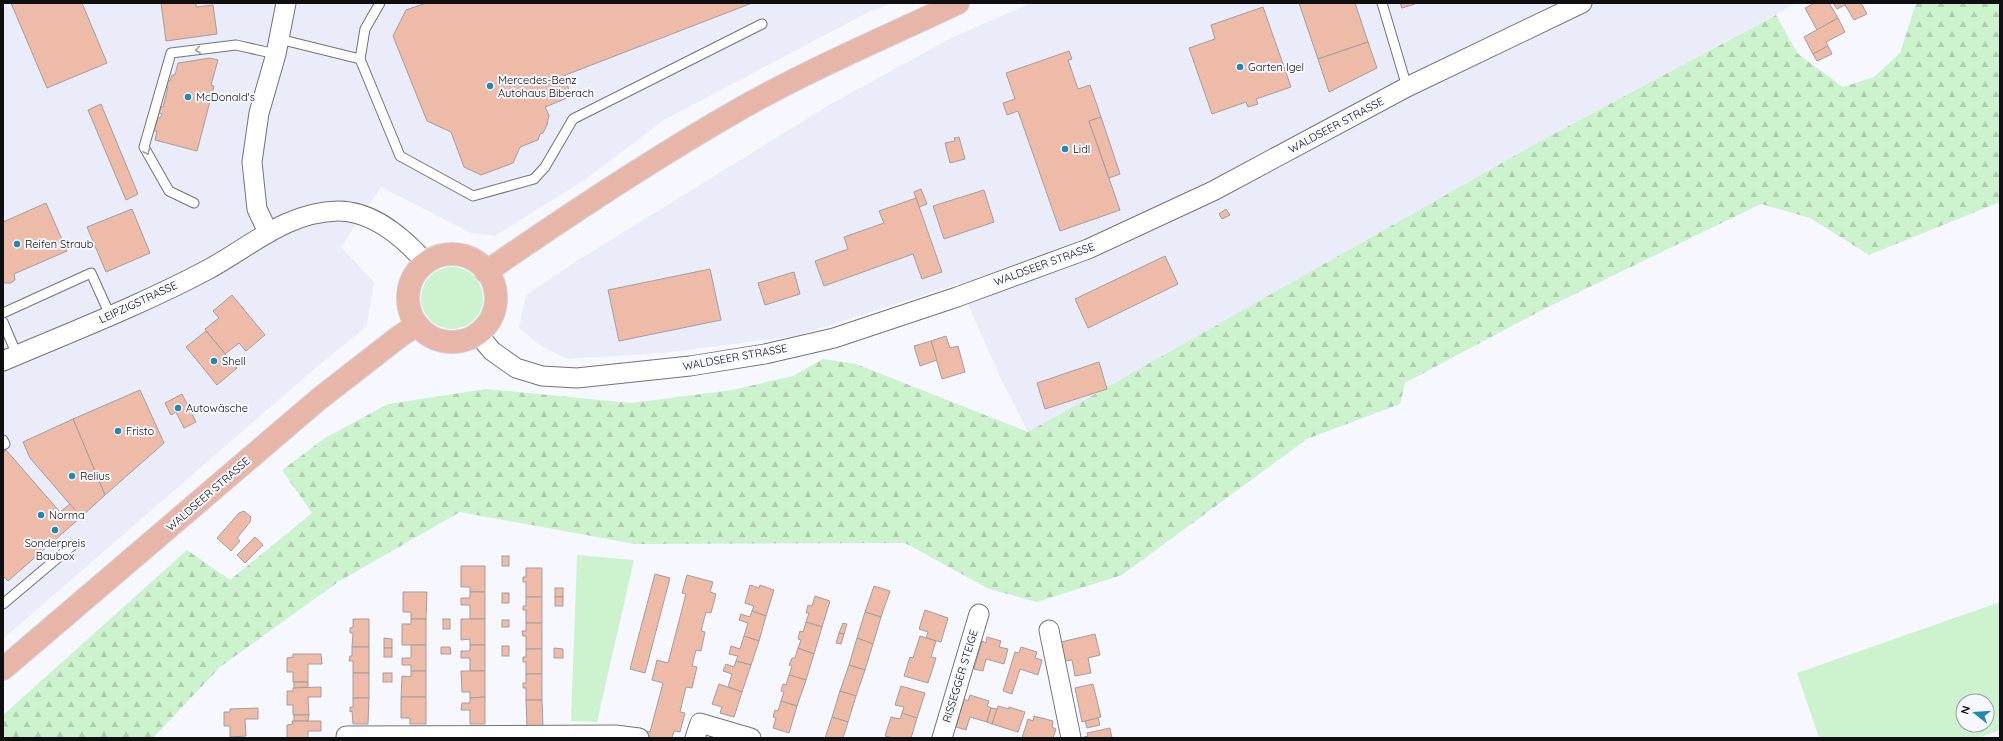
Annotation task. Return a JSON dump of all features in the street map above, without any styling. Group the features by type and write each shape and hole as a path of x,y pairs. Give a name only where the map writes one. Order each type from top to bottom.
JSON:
{"main road":[{"path":"486,272 606,190 739,110 828,64 958,3"},
{"path":"456,254 470,258 482,266 486,272 491,277 495,291 496,306 491,319 478,334 469,339 456,342 441,341 428,335 417,325 411,312 408,298 411,284 418,271 426,263 442,256 456,254"},
{"name":"WALDSEER STRASSE","path":"3,669 319,399 400,336 417,325"}],"street":[{"path":"268,232 257,209 252,162 259,113 278,47 286,3"},
{"name":"WALDSEER STRASSE","path":"478,334 492,351 516,368 542,376 577,378 705,364 765,354 834,338 1088,249 1214,191 1406,87 1582,3"},
{"name":"LEIPZIGSTRASSE","path":"10,358 110,315 208,270 268,232 301,216 338,211 357,214 377,221 410,245 426,263"},
{"name":"RISSEGGER STEIGE","path":"942,738 979,614"},
{"path":"1049,630 1071,738"},
{"path":"698,730 751,738"},
{"path":"346,738 346,736 382,735 615,736 639,738"}],"lane":[{"path":"380,3 365,29 360,59 400,156 473,196 534,179 545,167 573,119 762,24"},
{"path":"1382,3 1406,87"},
{"path":"194,203 169,191 144,147 171,53 236,45 278,47 360,59"},
{"path":"3,313 91,273 110,315"},
{"path":"3,322 10,358"},
{"path":"3,440 5,444 3,445"},
{"path":"5,599 73,545"}],"shaded area":[{"path":"3,3 892,3 867,13 664,120 586,179 495,236 471,233 381,187 341,247 374,282 367,326 312,371 3,639"},
{"path":"1031,3 1797,3 1544,139 1028,432 1000,377 959,284 796,336 663,353 567,359 540,345 519,328 526,295 575,262 829,105 953,37"}],"green space":[{"path":"1916,3 2000,3 2000,202 1869,255 1810,218 1761,204 1544,309 1405,383 1400,404 1307,439 1122,575 1037,602 989,589 905,543 635,544 460,512 338,582 220,667 153,738 3,738 3,715 187,550 230,580 312,513 282,470 325,438 388,404 486,389 631,403 732,390 793,376 823,359 856,364 1028,432 1544,139 1776,15 1798,54 1843,87 1874,77 1900,53"},
{"path":"452,267 464,269 474,276 481,286 483,298 481,310 474,320 464,327 452,329 440,327 430,320 423,310 421,298 423,286 430,276 440,269"},
{"path":"577,555 634,560 597,722 571,721"},
{"path":"2000,602 2000,730 1995,732 1995,693 1955,693 1955,733 1992,733 1978,738 1819,738 1797,673"}],"building":[{"path":"11,3 82,3 107,63 47,88"},
{"path":"161,3 196,3 196,7 213,5 217,34 166,41"},
{"name":"Mercedes-Benz Autohaus Biberach","path":"426,3 752,3 563,76 572,96 545,107 549,115 547,125 543,133 540,134 538,140 520,147 513,163 481,175 464,167 451,132 427,121 393,36 406,10"},
{"path":"1299,3 1355,3 1368,42 1318,59"},
{"path":"1400,3 1418,3 1402,8"},
{"path":"1815,3 1829,3 1838,18 1817,30 1805,8"},
{"path":"1833,3 1844,3 1845,5 1837,9"},
{"path":"1844,3 1861,3 1867,14 1854,20"},
{"name":"Garten Igel","path":"1263,7 1291,87 1256,99 1258,104 1248,107 1246,102 1212,114 1189,48 1215,39 1211,25"},
{"path":"1838,18 1845,32 1826,42 1828,46 1813,54 1804,37"},
{"path":"1368,42 1377,68 1329,92 1318,59"},
{"path":"1828,46 1832,54 1817,61 1813,54"},
{"name":"Lidl","path":"1069,51 1072,59 1068,60 1078,89 1090,85 1101,117 1089,121 1120,210 1060,231 1018,111 1007,115 1003,103 1015,99 1006,73"},
{"name":"McDonald's","path":"210,58 218,60 211,85 214,86 197,151 155,140 157,131 154,131 158,117 160,118 162,114 159,113 161,106 163,107 168,87 166,87 172,75 175,75 178,63"},
{"path":"101,104 138,194 126,200 88,110"},
{"path":"1101,117 1120,174 1109,178 1089,121"},
{"path":"959,137 965,159 950,163 945,143 955,141 954,138"},
{"path":"921,189 927,204 919,207 914,192"},
{"path":"984,190 994,222 944,239 933,206"},
{"path":"916,198 942,272 922,279 913,254 824,286 815,261 848,249 844,237 884,223 879,211"},
{"path":"46,203 67,251 14,274 15,280 11,283 3,283 3,222"},
{"path":"132,209 150,253 106,272 87,227"},
{"path":"1226,209 1230,215 1222,219 1219,214"},
{"path":"1165,256 1178,284 1088,328 1075,299"},
{"path":"710,269 721,320 619,341 608,290"},
{"path":"794,272 800,294 765,305 758,283"},
{"path":"232,295 265,335 246,351 239,343 225,354 205,329 219,318 213,311"},
{"name":"Shell","path":"206,331 237,368 217,385 186,347"},
{"path":"946,336 950,348 958,346 965,372 942,379 931,341"},
{"path":"931,341 937,360 920,366 914,346"},
{"path":"1099,362 1107,389 1045,409 1037,383"},
{"name":"Fristo","path":"140,390 164,443 105,495 73,419"},
{"name":"Autowäsche","path":"182,394 196,422 184,428 176,412 171,415 165,403"},
{"name":"Relius","path":"73,419 105,495 81,517 30,458 23,442"},
{"name":"Norma","path":"6,450 60,512 70,504 81,517 8,581 3,576 3,452"},
{"path":"244,511 251,517 250,522 237,538 240,541 231,551 217,538 239,513"},
{"path":"255,537 263,545 245,563 237,555"},
{"path":"502,556 509,556 509,566 502,566"},
{"path":"461,566 485,566 485,592 470,592 470,587 461,587"},
{"path":"526,568 542,568 542,597 526,597 526,582 523,582 523,577 526,577"},
{"path":"655,574 670,578 645,673 630,669"},
{"path":"687,575 713,582 710,592 716,594 711,613 706,612 701,631 705,632 701,651 696,650 692,666 697,667 692,688 686,687 680,712 685,713 680,732 674,731 672,738 643,738 645,731 650,732 663,683 652,680 657,660 668,663 686,594 682,593"},
{"path":"750,585 759,588 760,585 774,590 766,616 752,611 754,606 745,603"},
{"path":"874,586 890,591 881,617 865,612"},
{"path":"555,588 563,588 563,597 555,597"},
{"path":"403,592 427,592 426,619 411,619 411,612 403,612"},
{"path":"470,592 485,592 485,619 470,619 470,605 461,605 461,598 470,598"},
{"path":"502,593 509,593 509,603 502,603"},
{"path":"815,596 830,601 822,627 806,622 809,613 806,613 808,605 812,606"},
{"path":"526,597 542,597 542,623 526,623 526,610 523,610 523,606 526,606"},
{"path":"555,597 563,597 563,606 555,606"},
{"path":"925,610 948,618 941,642 926,638 928,632 919,629"},
{"path":"752,611 766,616 759,641 744,636 748,623 739,620 741,614 750,617"},
{"path":"865,612 881,617 873,644 857,638"},
{"path":"353,619 369,619 369,647 352,647 353,633 350,633 350,628 353,627"},
{"path":"411,619 426,619 426,645 402,645 402,624 411,624"},
{"path":"443,619 450,619 450,629 443,629"},
{"path":"461,619 485,619 485,645 470,645 470,639 461,640"},
{"path":"502,620 509,620 509,627 502,627"},
{"path":"806,622 822,627 814,654 798,648 801,640 798,639 800,631 803,632"},
{"path":"526,623 542,623 542,649 526,649 526,636 523,636 522,631 526,631"},
{"path":"843,623 847,624 844,634 839,633"},
{"path":"839,633 844,634 841,644 836,643"},
{"path":"1095,634 1100,655 1088,658 1091,673 1075,676 1072,660 1065,661 1061,642"},
{"path":"744,636 759,641 751,665 736,661 738,656 729,654 731,646 740,649"},
{"path":"920,636 936,641 931,657 936,658 928,683 904,676 910,657 913,658"},
{"path":"987,637 1001,641 999,647 1008,649 1004,664 986,659 983,671 974,669 982,641 986,643"},
{"path":"384,638 392,639 392,648 384,648"},
{"path":"857,638 873,644 865,670 849,665"},
{"path":"411,645 426,645 426,671 411,671 411,665 402,665 402,658 411,658"},
{"path":"470,645 485,645 485,671 470,671 470,658 461,658 461,651 470,651"},
{"path":"502,646 509,646 509,656 502,656"},
{"path":"352,647 369,647 369,673 353,673 353,661 349,661 350,656 352,656"},
{"path":"441,647 450,647 451,654 441,654"},
{"path":"1021,647 1037,652 1035,658 1042,660 1038,675 1020,669 1012,694 1003,691 1015,652 1019,653"},
{"path":"384,648 392,648 392,657 384,657"},
{"path":"554,648 563,649 563,658 554,658"},
{"path":"798,648 814,654 806,680 789,675 792,666 789,665 792,658 795,658"},
{"path":"526,649 542,649 542,674 526,674 526,662 523,662 523,657 526,657"},
{"path":"293,654 321,654 322,664 308,664 308,682 293,682 293,672 287,672 287,658 293,657"},
{"path":"736,661 751,665 742,692 728,687 732,674 723,671 726,664 734,667"},
{"path":"849,665 865,670 856,696 840,691"},
{"path":"411,671 426,671 426,697 401,697 402,676 411,677"},
{"path":"461,671 485,671 485,697 470,698 470,692 462,692"},
{"path":"353,673 369,673 369,698 353,698"},
{"path":"383,673 392,673 392,682 383,682"},
{"path":"526,674 542,674 542,700 526,700 526,688 523,688 523,683 526,683"},
{"path":"789,675 806,680 797,706 781,701 784,692 781,691 783,684 786,685"},
{"path":"294,682 308,682 308,687 294,688"},
{"path":"719,684 742,692 734,717 720,713 722,707 712,704"},
{"path":"1093,684 1101,717 1082,722 1075,688"},
{"path":"901,686 925,693 917,718 902,713 904,707 895,705"},
{"path":"321,687 321,697 308,697 309,715 293,715 293,705 287,705 287,691 293,691 293,688"},
{"path":"840,691 856,696 848,722 832,717"},
{"path":"970,695 989,701 987,706 991,708 987,722 970,717 966,730 956,727 964,699 968,701"},
{"path":"401,697 426,697 426,724 410,724 410,718 401,718"},
{"path":"485,697 485,724 470,724 470,710 461,710 462,703 470,703 470,698"},
{"path":"353,698 369,698 368,724 353,724 352,711 350,712 350,707 353,707"},
{"path":"526,700 542,700 543,726 527,726"},
{"path":"781,701 797,706 789,733 773,728 776,718 773,717 775,710 778,711"},
{"path":"998,706 1009,709 1009,707 1025,712 1018,732 992,724"},
{"path":"258,708 258,719 245,719 246,736 230,737 230,726 224,726 224,712 230,712 230,709"},
{"path":"991,708 997,709 992,724 987,722"},
{"path":"902,713 917,718 911,738 893,738 885,736 891,717 900,719"},
{"path":"294,715 309,715 308,721 294,721"},
{"path":"1034,716 1053,721 1052,727 1056,729 1053,738 1022,738 1028,719 1033,721"},
{"path":"832,717 848,722 843,738 825,738"},
{"path":"1098,718 1100,725 1087,728 1085,721"},
{"path":"292,721 321,721 321,731 308,731 308,738 287,738 287,725 293,724"},
{"path":"1110,728 1112,738 1081,738 1088,736 1087,733"}],"place":[{"name":"Garten Igel","path":"1240,67"},
{"name":"Mercedes-Benz Autohaus Biberach","path":"490,86"},
{"name":"McDonald's","path":"188,97"},
{"name":"Lidl","path":"1065,149"},
{"name":"Reifen Straub","path":"17,244"},
{"name":"Shell","path":"214,361"},
{"name":"Autowäsche","path":"178,408"},
{"name":"Fristo","path":"118,431"},
{"name":"Relius","path":"72,476"},
{"name":"Norma","path":"41,515"},
{"name":"Sonderpreis Baubox","path":"55,530"}]}
